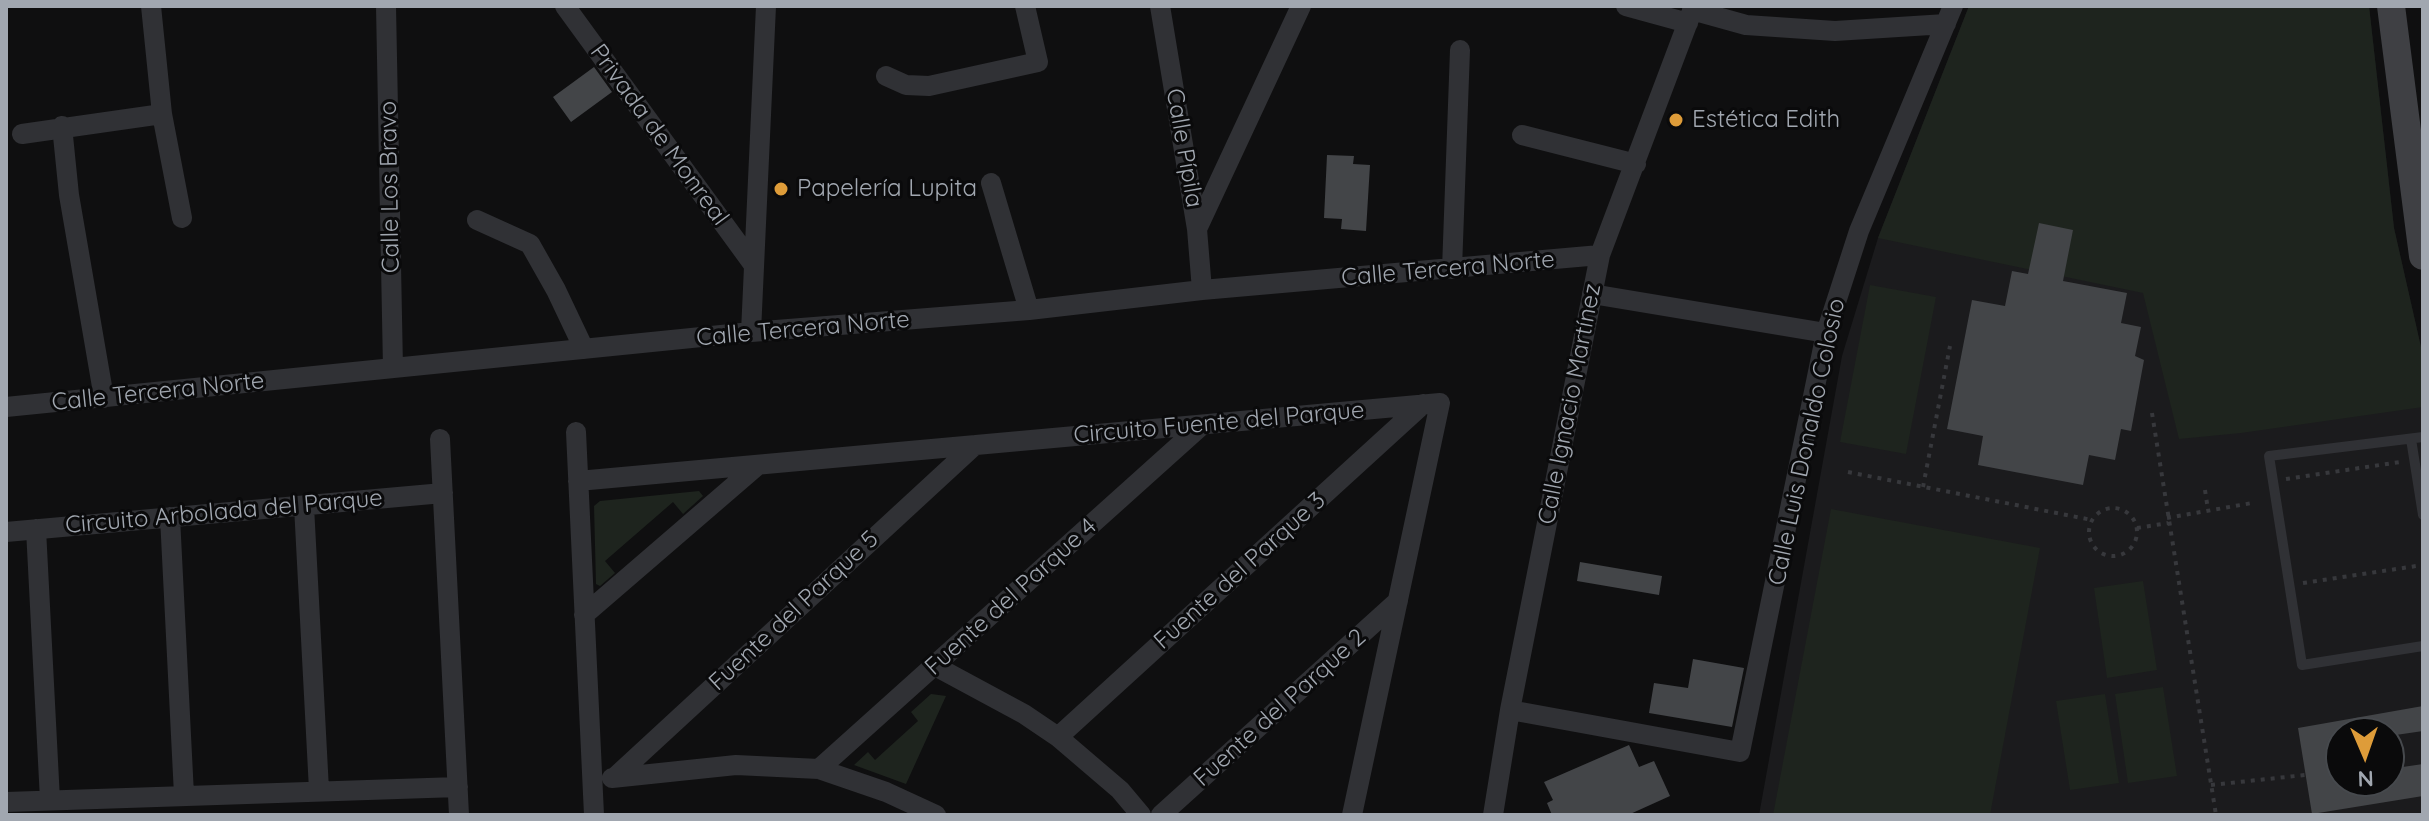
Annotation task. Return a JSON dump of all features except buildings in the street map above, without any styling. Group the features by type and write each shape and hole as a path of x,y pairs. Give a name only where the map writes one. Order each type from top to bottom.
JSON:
{"main road":[{"path":"2391,6 2423,256"}],"street":[{"path":"151,6 162,114 182,218"},
{"name":"Calle Los Bravo","path":"386,6 393,368"},
{"name":"Privada de Monreal","path":"565,6 753,264"},
{"path":"751,332 766,6"},
{"path":"886,76 906,85 929,86 1038,62 1025,6"},
{"name":"Calle Pípila","path":"1160,6 1197,229 1202,290"},
{"path":"1197,229 1301,6"},
{"path":"1626,6 1691,13 1746,25 1835,31 1950,15"},
{"name":"Calle Ignacio Martínez","path":"1493,815 1510,710 1600,255 1691,13"},
{"name":"Calle Luis Donaldo Colosio","path":"1510,710 1740,752 1826,333 1859,231 1950,15"},
{"path":"1452,269 1460,50"},
{"path":"22,134 162,114"},
{"path":"62,126 69,195 104,398"},
{"path":"1522,135 1636,164"},
{"path":"991,183 1029,310"},
{"path":"477,220 530,244 584,349"},
{"name":"Calle Tercera Norte","path":"6,407 751,332 1029,310 1202,290 1600,255"},
{"path":"1592,294 1826,333"},
{"path":"1352,815 1440,403 1423,404"},
{"name":"Circuito Fuente del Parque","path":"578,481 1423,404"},
{"name":"Fuente del Parque 3","path":"1058,737 1423,404"},
{"name":"Fuente del Parque 4","path":"819,769 1202,425"},
{"path":"576,432 594,815"},
{"path":"440,439 459,815"},
{"name":"Fuente del Parque 5","path":"614,778 975,445"},
{"path":"584,615 758,465"},
{"name":"Circuito Arbolada del Parque","path":"6,532 443,493"},
{"path":"304,506 319,790"},
{"path":"170,517 184,795"},
{"path":"36,529 45,805"},
{"name":"Fuente del Parque 2","path":"1161,815 1398,601"},
{"path":"935,666 1024,714 1058,737 1120,790 1141,815"},
{"path":"592,780 736,765 819,769 886,792 936,815"},
{"path":"6,802 45,805 184,795 458,787"}],"lane":[{"path":"2423,437 2269,456 2302,665 2423,646"},
{"path":"2411,439 2418,466 2423,515"}],"path":[{"path":"1923,487 1950,346"},
{"path":"2152,413 2216,815"},
{"path":"2273,481 2418,466"},
{"path":"1848,472 2092,520"},
{"path":"2205,490 2208,510"},
{"path":"2137,528 2208,510 2252,503"},
{"path":"2115,508 2129,514 2137,528 2137,536 2129,549 2115,556 2094,547 2088,532 2099,512 2115,508"},
{"path":"2289,585 2423,565"},
{"path":"2211,785 2305,775"}],"shaded area":[{"path":"1969,6 2369,6 2394,228 2423,356 2423,815 1759,815 1842,356 1878,238"},
{"path":"1969,6 2369,6 2394,228 2423,356 2423,407 2179,439 2143,293 1878,238"},
{"path":"1870,285 1936,297 1906,454 1840,442"},
{"path":"699,491 703,496 683,514 673,502 605,561 615,573 600,586 596,584 594,506 600,501"},
{"path":"1831,509 2040,548 1990,815 1773,815"},
{"path":"2143,581 2157,670 2107,678 2094,588"},
{"path":"2163,687 2177,776 2128,783 2115,694"},
{"path":"931,694 946,696 906,784 854,765 868,752 875,760 918,721 911,712"},
{"path":"2105,694 2119,783 2070,790 2056,701"}],"place":[{"name":"Estética Edith","path":"1676,120"},
{"name":"Papelería Lupita","path":"781,189"}]}
